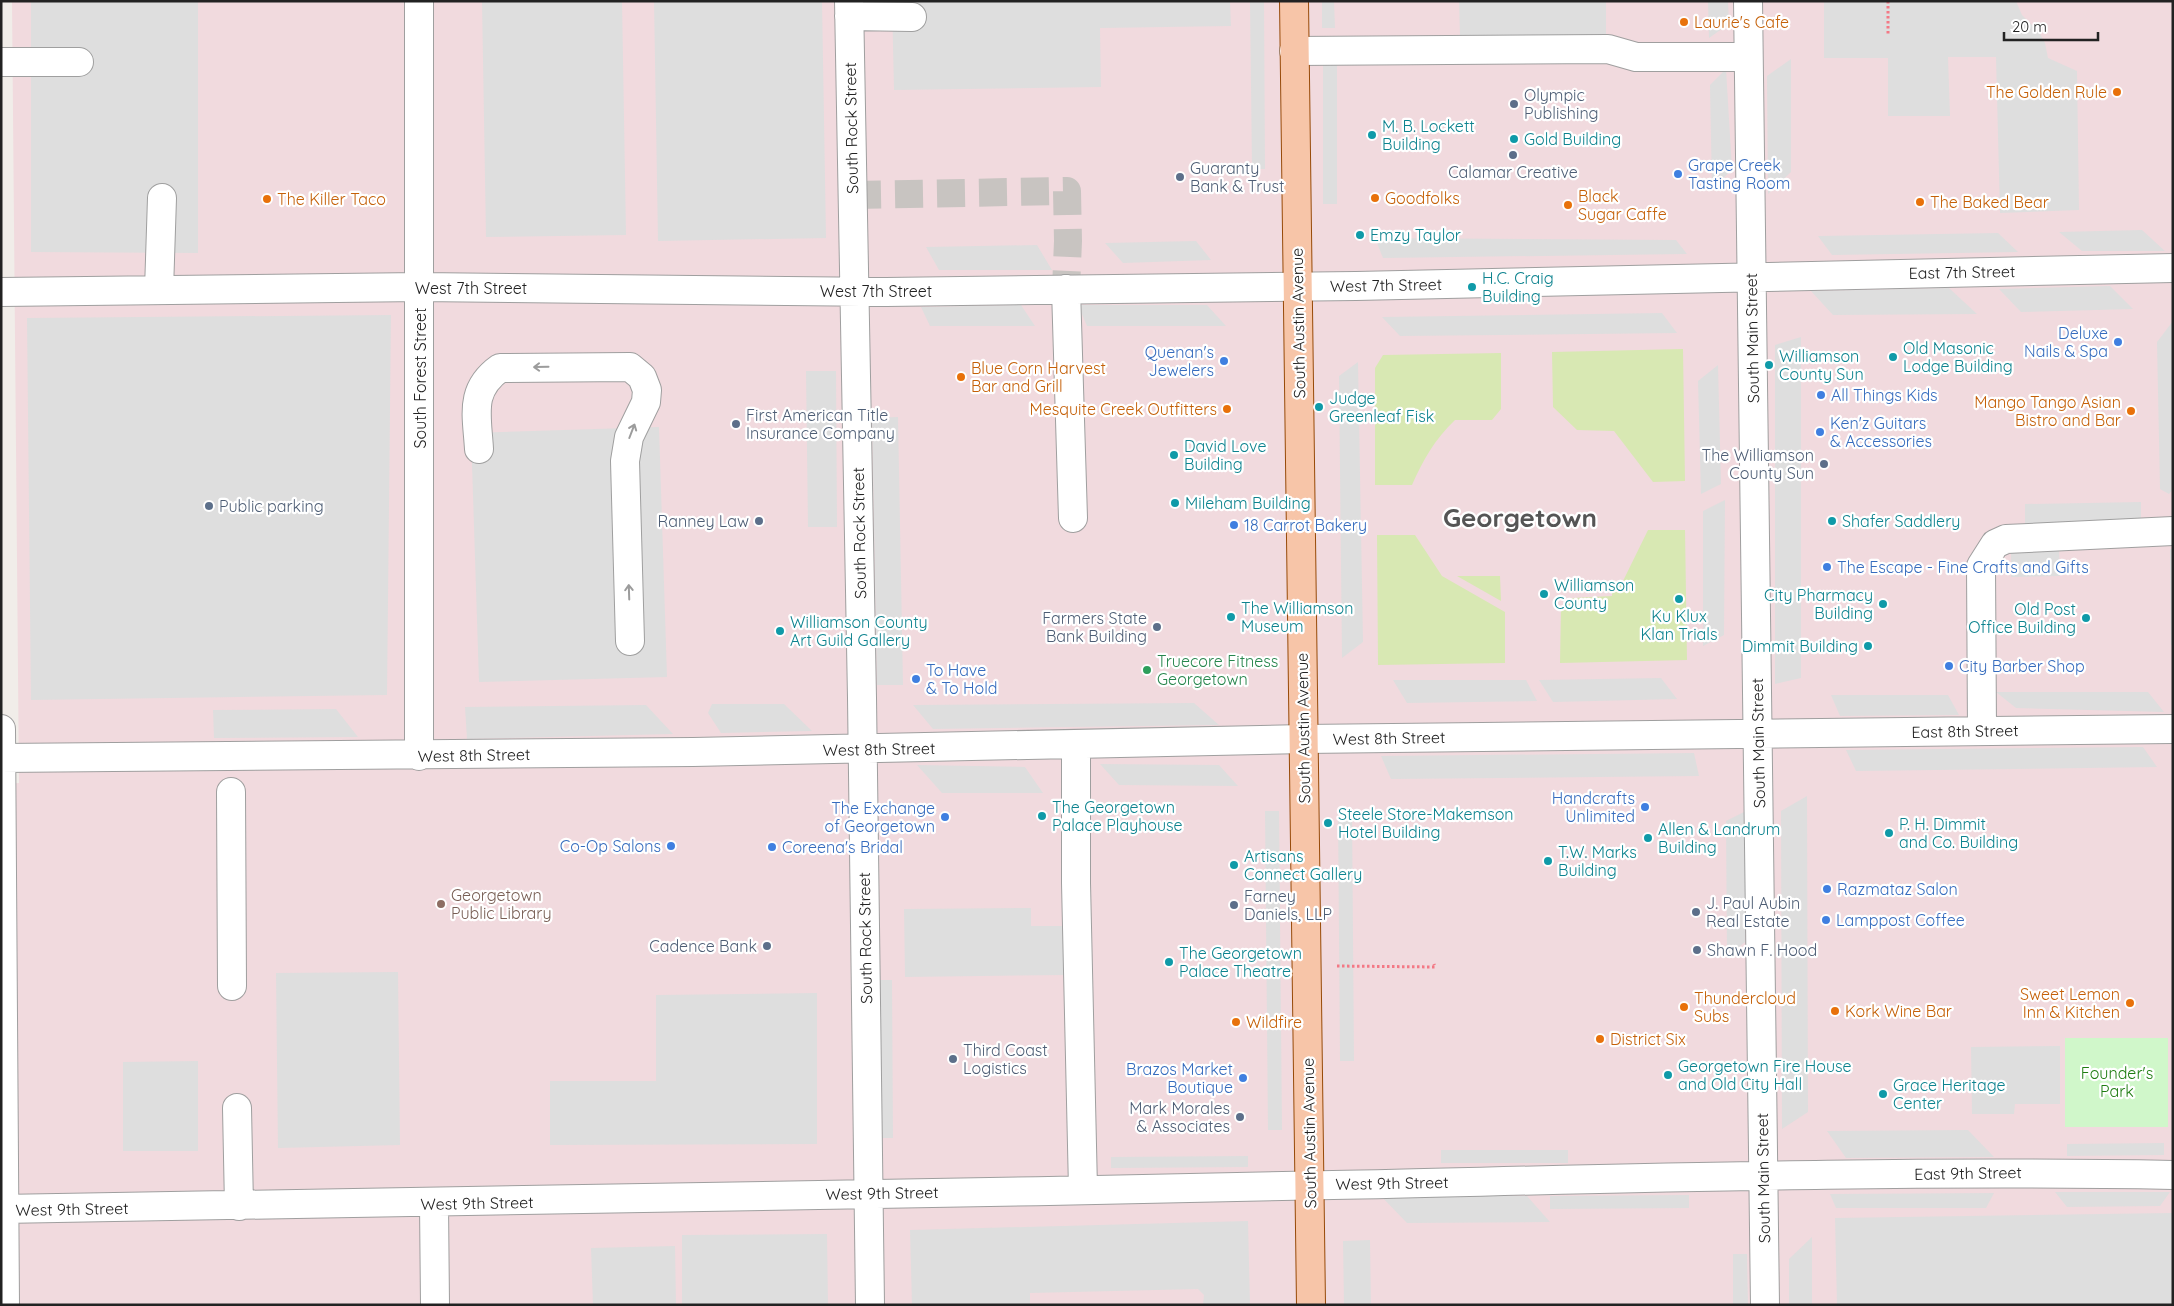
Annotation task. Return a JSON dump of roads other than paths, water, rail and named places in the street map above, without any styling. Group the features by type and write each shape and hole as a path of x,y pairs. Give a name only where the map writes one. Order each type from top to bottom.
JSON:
{"main road":[{"name":"South Austin Avenue","path":"1294,1 1311,1305"}],"street":[{"name":"South Forest Street","path":"419,1 419,756"},
{"name":"South Main Street","path":"1748,1 1765,1305"},
{"path":"849,8 912,17"},
{"name":"South Rock Street","path":"849,8 870,1305"},
{"path":"1294,51 1608,49 1636,57 1748,57"},
{"path":"1,62 79,62"},
{"path":"159,290 162,198"},
{"name":"East 7th Street","path":"1752,278 2173,268"},
{"name":"West 7th Street","path":"1,292 420,287 855,292 1298,287 1752,278"},
{"path":"1066,290 1073,518"},
{"path":"479,449 477,415 479,393 481,386 490,375 500,368 630,367 642,377 647,390 646,402 629,437 625,461 630,641"},
{"path":"1982,731 1981,566 1995,544 2006,539 2173,531"},
{"path":"1,729 2,1209 5,1305"},
{"name":"East 8th Street","path":"1758,734 2173,729"},
{"name":"West 8th Street","path":"2,758 419,756 862,750 1304,739 1758,734"},
{"path":"1076,745 1076,883 1083,1189"},
{"path":"231,792 232,986"},
{"path":"237,1108 239,1206"},
{"name":"East 9th Street","path":"1763,1175 2025,1172 2173,1175"},
{"name":"West 9th Street","path":"2,1209 434,1204 1763,1175"},
{"path":"434,1204 435,1305"}],"tunnel":[{"path":"853,195 1067,191 1068,241 1066,289"}],"place":[{"name":"Laurie's Cafe","path":"1684,22"},
{"name":"The Golden Rule","path":"2117,92"},
{"name":"Olympic Publishing","path":"1514,104"},
{"name":"M. B. Lockett Building","path":"1372,135"},
{"name":"Gold Building","path":"1514,139"},
{"name":"Calamar Creative","path":"1513,155"},
{"name":"Grape Creek Tasting Room","path":"1678,174"},
{"name":"Guaranty Bank & Trust","path":"1180,177"},
{"name":"Goodfolks","path":"1375,198"},
{"name":"The Killer Taco","path":"267,199"},
{"name":"The Baked Bear","path":"1920,202"},
{"name":"Black Sugar Caffe","path":"1568,205"},
{"name":"Emzy Taylor","path":"1360,235"},
{"name":"H.C. Craig Building","path":"1472,287"},
{"name":"Deluxe Nails & Spa","path":"2118,342"},
{"name":"Old Masonic Lodge Building","path":"1893,357"},
{"name":"Quenan's Jewelers","path":"1224,361"},
{"name":"Williamson County Sun","path":"1769,365"},
{"name":"Blue Corn Harvest Bar and Grill","path":"961,377"},
{"name":"All Things Kids","path":"1821,395"},
{"name":"Judge Greenleaf Fisk","path":"1319,407"},
{"name":"Mesquite Creek Outfitters","path":"1227,409"},
{"name":"Mango Tango Asian Bistro and Bar","path":"2131,411"},
{"name":"First American Title Insurance Company","path":"736,424"},
{"name":"Ken'z Guitars & Accessories","path":"1820,432"},
{"name":"David Love Building","path":"1174,455"},
{"name":"The Williamson County Sun","path":"1824,464"},
{"name":"Mileham Building","path":"1175,503"},
{"name":"Public parking","path":"209,506"},
{"name":"Ranney Law","path":"759,521"},
{"name":"Shafer Saddlery","path":"1832,521"},
{"name":"18 Carrot Bakery","path":"1234,525"},
{"name":"The Escape - Fine Crafts and Gifts","path":"1827,567"},
{"name":"Williamson County","path":"1544,594"},
{"name":"Ku Klux Klan Trials","path":"1679,599"},
{"name":"City Pharmacy Building","path":"1883,604"},
{"name":"The Williamson Museum","path":"1231,617"},
{"name":"Old Post Office Building","path":"2086,618"},
{"name":"Farmers State Bank Building","path":"1157,627"},
{"name":"Williamson County Art Guild Gallery","path":"780,631"},
{"name":"Dimmit Building","path":"1868,646"},
{"name":"City Barber Shop","path":"1949,666"},
{"name":"Truecore Fitness Georgetown","path":"1147,670"},
{"name":"To Have & To Hold","path":"916,679"},
{"name":"Handcrafts Unlimited","path":"1645,807"},
{"name":"The Georgetown Palace Playhouse","path":"1042,816"},
{"name":"The Exchange of Georgetown","path":"945,817"},
{"name":"Steele Store-Makemson Hotel Building","path":"1328,823"},
{"name":"P. H. Dimmit and Co. Building","path":"1889,833"},
{"name":"Allen & Landrum Building","path":"1648,838"},
{"name":"Co-Op Salons","path":"671,846"},
{"name":"Coreena's Bridal","path":"772,847"},
{"name":"T.W. Marks Building","path":"1548,861"},
{"name":"Artisans Connect Gallery","path":"1234,865"},
{"name":"Razmataz Salon","path":"1827,889"},
{"name":"Georgetown Public Library","path":"441,904"},
{"name":"Farney Daniels, LLP","path":"1234,905"},
{"name":"J. Paul Aubin Real Estate","path":"1696,912"},
{"name":"Lamppost Coffee","path":"1826,920"},
{"name":"Cadence Bank","path":"767,946"},
{"name":"Shawn F. Hood","path":"1697,950"},
{"name":"The Georgetown Palace Theatre","path":"1169,962"},
{"name":"Sweet Lemon Inn & Kitchen","path":"2130,1003"},
{"name":"Thundercloud Subs","path":"1684,1007"},
{"name":"Kork Wine Bar","path":"1835,1011"},
{"name":"Wildfire","path":"1236,1022"},
{"name":"District Six","path":"1600,1039"},
{"name":"Third Coast Logistics","path":"953,1059"},
{"name":"Georgetown Fire House and Old City Hall","path":"1668,1075"},
{"name":"Brazos Market Boutique","path":"1243,1078"},
{"name":"Grace Heritage Center","path":"1883,1094"},
{"name":"Mark Morales & Associates","path":"1240,1117"}],"district":[{"name":"Georgetown","path":"1520,518"}],"park label":[{"name":"Founder's Park","path":"2117,1082"}]}
